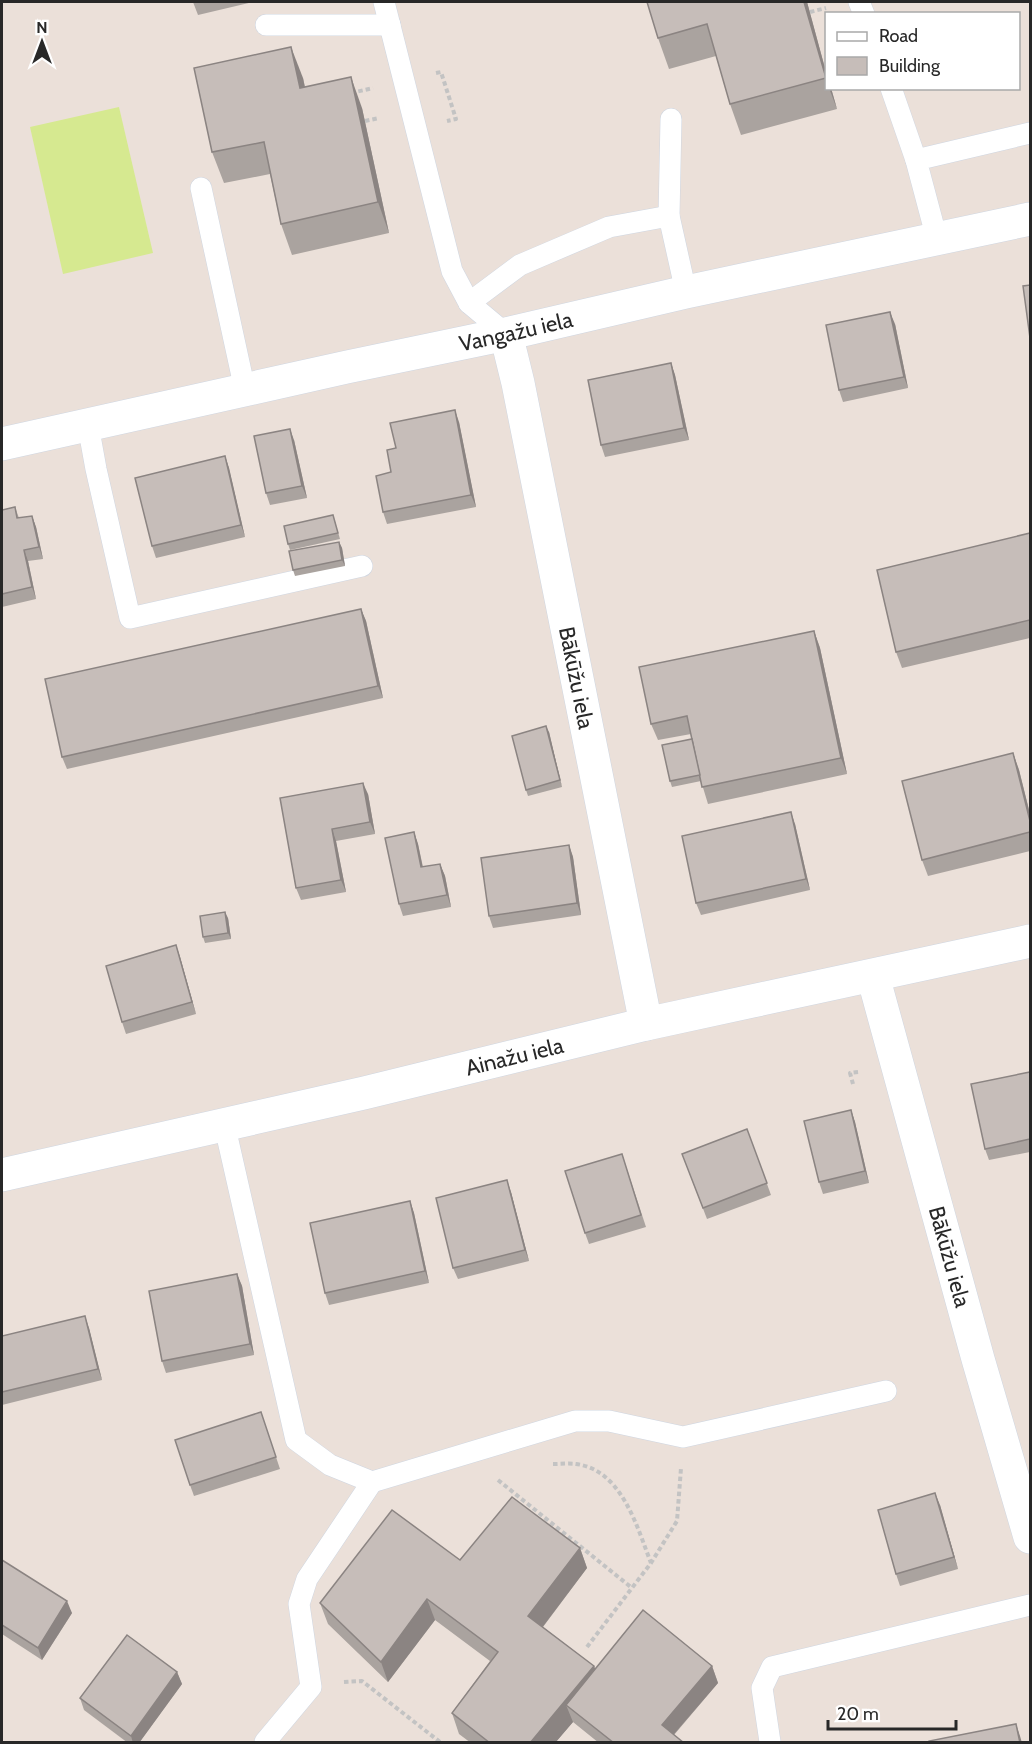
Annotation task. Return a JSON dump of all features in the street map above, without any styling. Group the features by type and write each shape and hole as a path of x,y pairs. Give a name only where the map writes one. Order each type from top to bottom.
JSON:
{"street":[{"name":"Vangažu iela","path":"2,444 506,334 686,292 1030,219"},
{"name":"Bākūžu iela","path":"506,334 518,383 646,1024"},
{"name":"Ainažu iela","path":"2,1175 364,1093 646,1024 1030,941"},
{"name":"Bākūžu iela","path":"873,976 978,1359 1030,1537"}],"lane":[{"path":"384,2 452,271 469,303 506,334"},
{"path":"266,25 390,25"},
{"path":"892,90 916,160 937,239"},
{"path":"671,118 669,216 686,292"},
{"path":"916,160 1030,133"},
{"path":"201,188 246,390"},
{"path":"469,303 520,265 609,227 669,216"},
{"path":"88,426 130,618 363,566"},
{"path":"225,1123 296,1440 330,1465 372,1482 575,1421 609,1421 683,1437 886,1391"},
{"path":"265,1743 311,1687 299,1604 306,1579 372,1482"},
{"path":"770,1743 762,1688 772,1667 1030,1605"}],"path":[{"path":"587,1647 651,1563 677,1521 683,1437"},
{"path":"549,1464 578,1464 597,1471 618,1488 632,1513 651,1563"},
{"path":"506,1474 495,1477 632,1588"},
{"path":"311,1687 335,1682 362,1681 440,1743"}],"green space":[{"path":"119,107 153,253 63,274 30,127"}],"building":[{"path":"647,2 804,2 825,78 730,104 707,24 658,38"},
{"path":"291,47 300,88 351,77 378,202 281,224 264,142 212,152 194,68"},
{"path":"1030,285 1030,338 1023,286"},
{"path":"890,312 904,377 839,390 826,325"},
{"path":"671,363 684,428 601,445 588,380"},
{"path":"455,410 471,495 383,512 376,476 391,472 387,450 396,448 390,423"},
{"path":"290,429 302,486 266,493 254,436"},
{"path":"225,456 241,525 152,546 135,478"},
{"path":"15,507 17,518 32,516 39,547 24,550 32,587 2,594 2,510"},
{"path":"333,515 338,533 288,544 284,526"},
{"path":"1030,533 1030,620 896,652 877,570"},
{"path":"339,542 342,560 293,570 289,551"},
{"path":"361,609 378,686 62,757 45,679"},
{"path":"814,631 841,758 702,787 687,716 651,724 639,667"},
{"path":"546,726 560,780 526,790 512,736"},
{"path":"692,739 700,775 670,781 662,745"},
{"path":"1013,753 1030,821 1030,832 922,860 902,781"},
{"path":"363,783 370,822 332,829 341,880 296,888 280,798"},
{"path":"791,812 806,879 696,903 682,836"},
{"path":"414,832 421,867 440,864 447,895 399,904 385,838"},
{"path":"569,845 577,903 489,916 481,858"},
{"path":"225,912 228,933 203,937 200,916"},
{"path":"176,945 192,1002 122,1022 106,966"},
{"path":"1030,1072 1030,1139 985,1149 971,1084"},
{"path":"851,1110 865,1171 819,1182 804,1121"},
{"path":"747,1129 767,1183 703,1208 682,1154"},
{"path":"622,1154 641,1215 585,1233 565,1171"},
{"path":"507,1180 525,1250 453,1268 436,1198"},
{"path":"410,1201 425,1271 325,1293 310,1223"},
{"path":"237,1274 250,1344 162,1361 149,1291"},
{"path":"85,1316 98,1369 2,1392 2,1336"},
{"path":"261,1412 276,1457 190,1485 175,1440"},
{"path":"935,1493 954,1557 896,1574 878,1510"},
{"path":"512,1497 580,1548 528,1616 594,1666 530,1743 490,1743 452,1713 498,1652 427,1599 381,1662 320,1603 392,1510 460,1560"},
{"path":"2,1560 67,1601 38,1648 2,1625"},
{"path":"643,1610 712,1666 662,1725 684,1743 614,1743 566,1705"},
{"path":"127,1635 177,1672 131,1736 80,1698"},
{"path":"1016,1724 1020,1743 929,1743 929,1741"}]}
